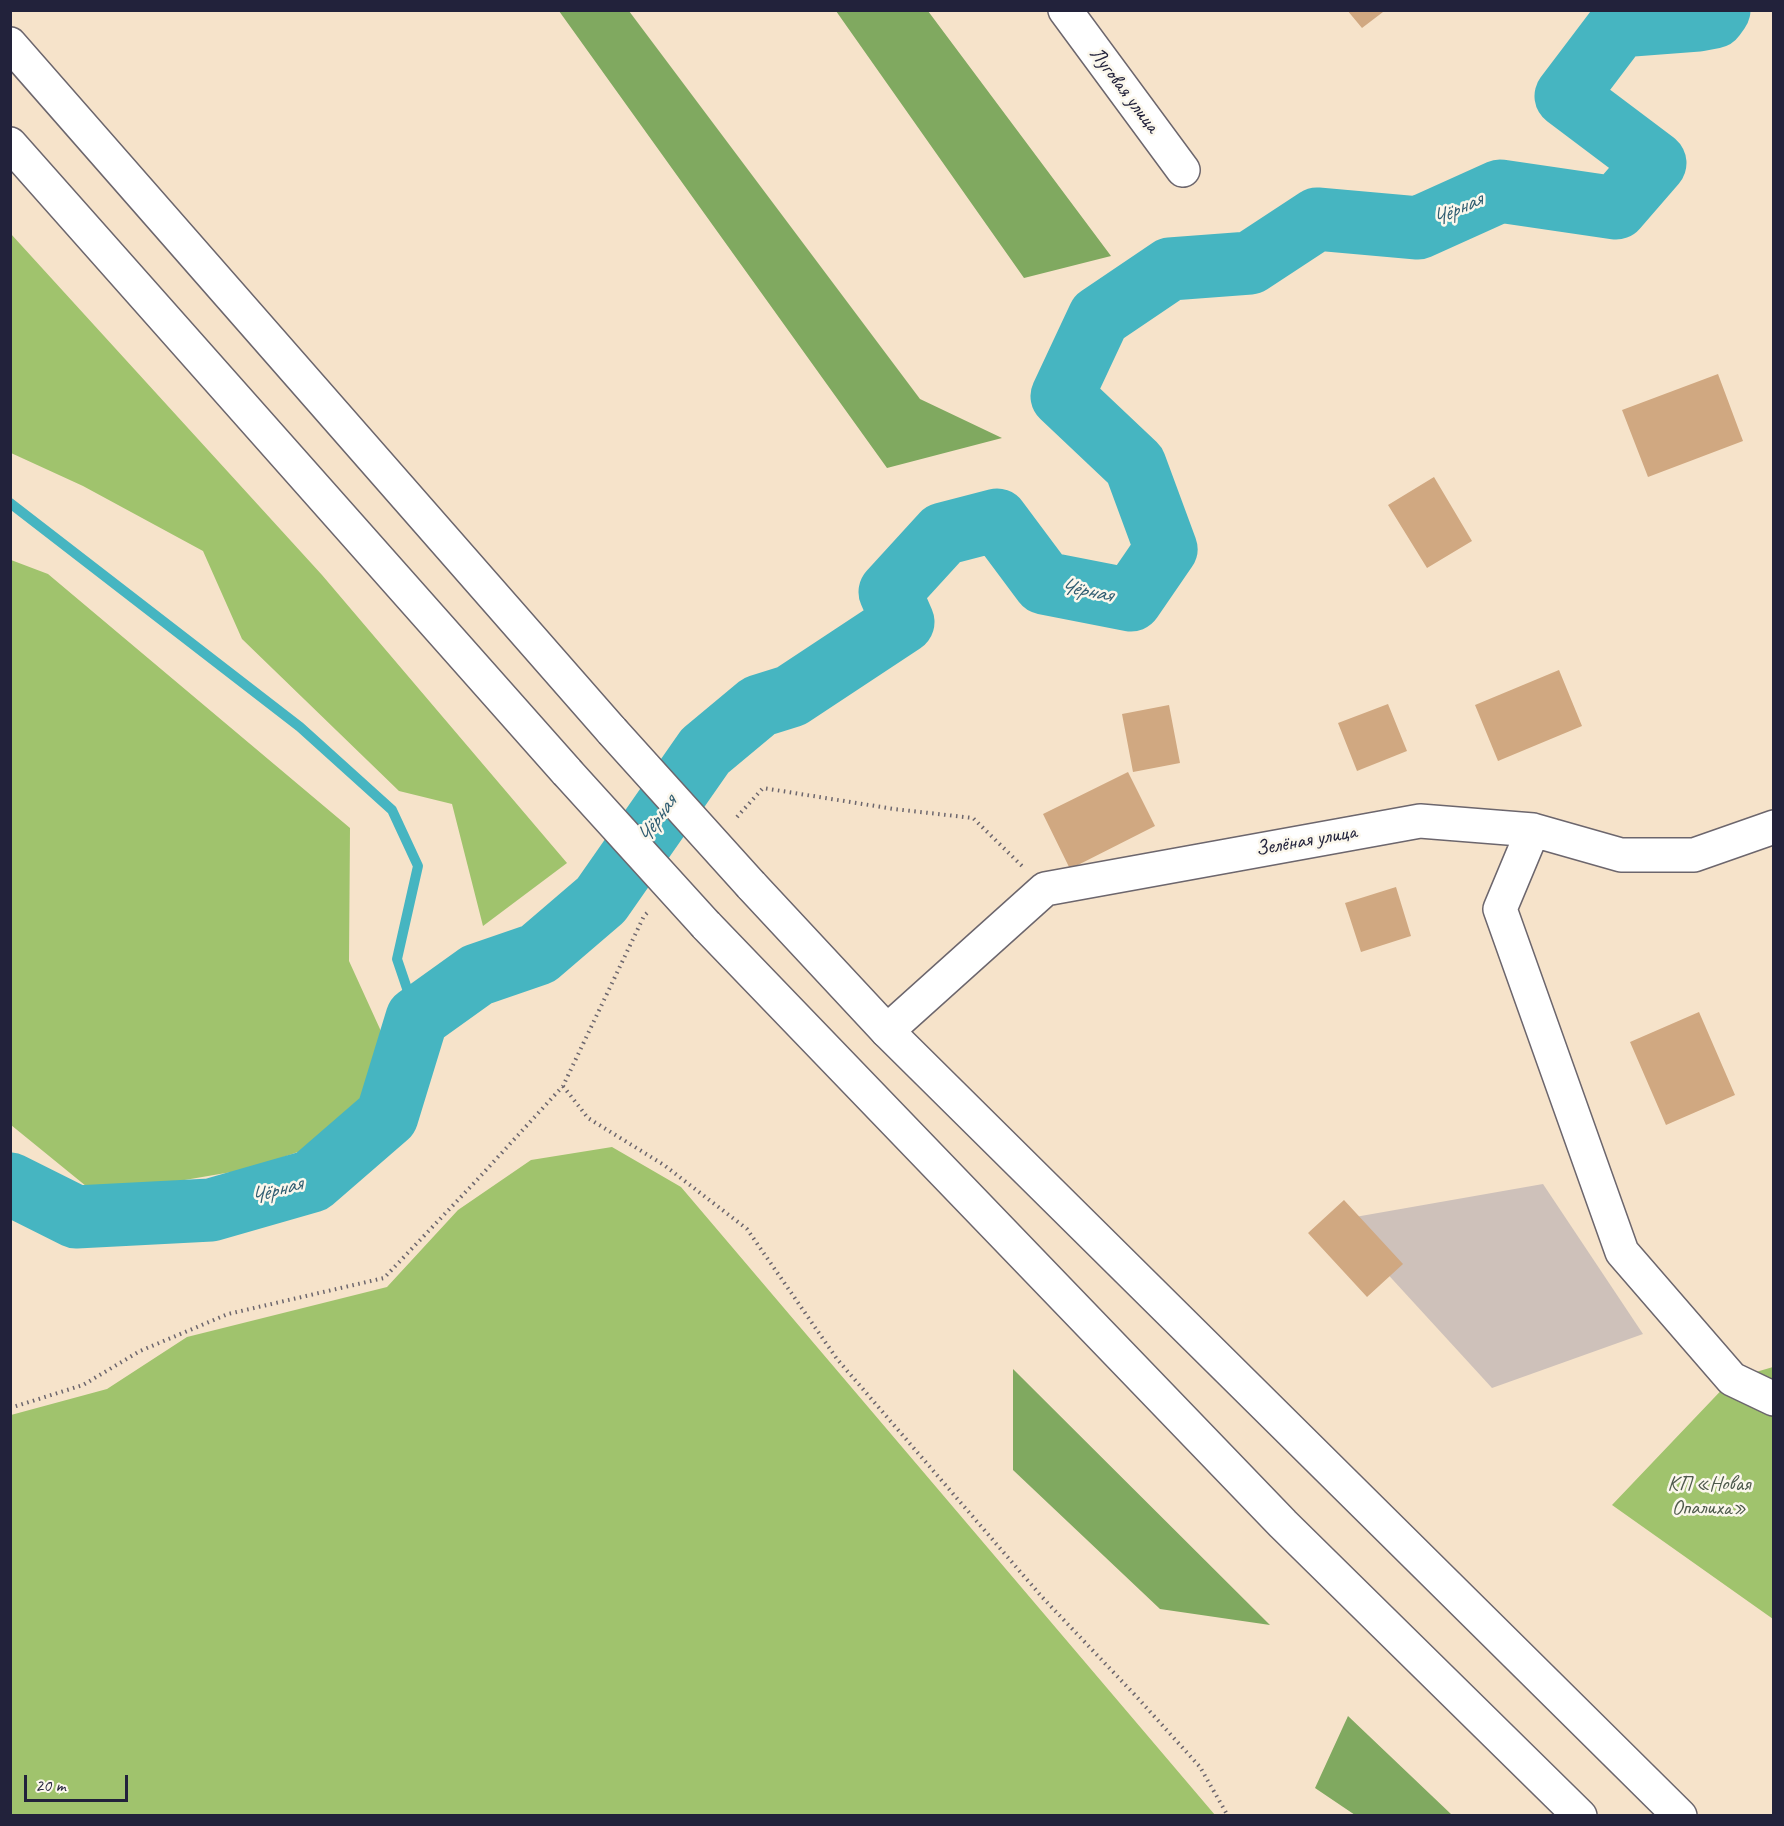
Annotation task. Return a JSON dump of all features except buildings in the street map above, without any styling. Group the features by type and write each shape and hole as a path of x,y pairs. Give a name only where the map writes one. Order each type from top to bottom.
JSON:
{"main road":[{"name":"Луговая улица","path":"1065,10 1183,170"},
{"path":"10,44 612,731 887,1031 1680,1815"},
{"path":"10,144 567,772 706,925 1274,1516 1580,1815"},
{"name":"Зелёная улица","path":"1045,889 1420,821 1533,830 1621,855 1694,855 1773,827"},
{"path":"1533,830 1500,909 1622,1252 1732,1379 1773,1399"},
{"path":"887,1031 1045,889"}],"path":[{"path":"731,823 763,788 973,818 1045,889"},
{"path":"10,1408 83,1385 140,1351 228,1314 384,1278 563,1086 644,916 652,908"},
{"path":"563,1086 588,1118 664,1165 747,1229 837,1359 1042,1597 1200,1767 1228,1815"}],"shaded area":[{"path":"1543,1184 1643,1334 1492,1388 1338,1220"}],"green space":[{"path":"559,11 629,11 920,399 1002,438 887,468"},
{"path":"836,11 928,11 1111,256 1024,278"},
{"path":"11,234 322,575 567,863 483,926 452,804 399,791 242,639 203,551 83,486 11,453"},
{"path":"11,560 48,574 350,828 349,961 390,1051 364,1129 249,1169 97,1195 11,1125"},
{"path":"612,1147 681,1187 1215,1815 11,1815 11,1415 107,1389 187,1337 387,1287 458,1210 531,1160"},
{"name":"КП «Новая Опалиха»","path":"1773,1367 1773,1619 1612,1505 1732,1379"},
{"path":"1013,1369 1270,1625 1160,1609 1013,1470"},
{"path":"1348,1716 1452,1815 1355,1815 1315,1788"}],"waterway":[{"name":"Чёрная","path":"10,1184 76,1217 211,1210 312,1181 387,1116 417,1018 477,975 538,954 601,900 705,751 759,706 791,696 903,622 890,592 943,534 997,520 1044,583 1131,600 1166,549 1135,465 1062,396 1099,317 1170,269 1250,263 1317,219 1418,228 1500,191 1616,208 1655,163 1566,96 1619,26 1698,20 1714,17 1719,10"},
{"path":"10,503 300,727 392,810 418,866 397,959 417,1018"}]}
